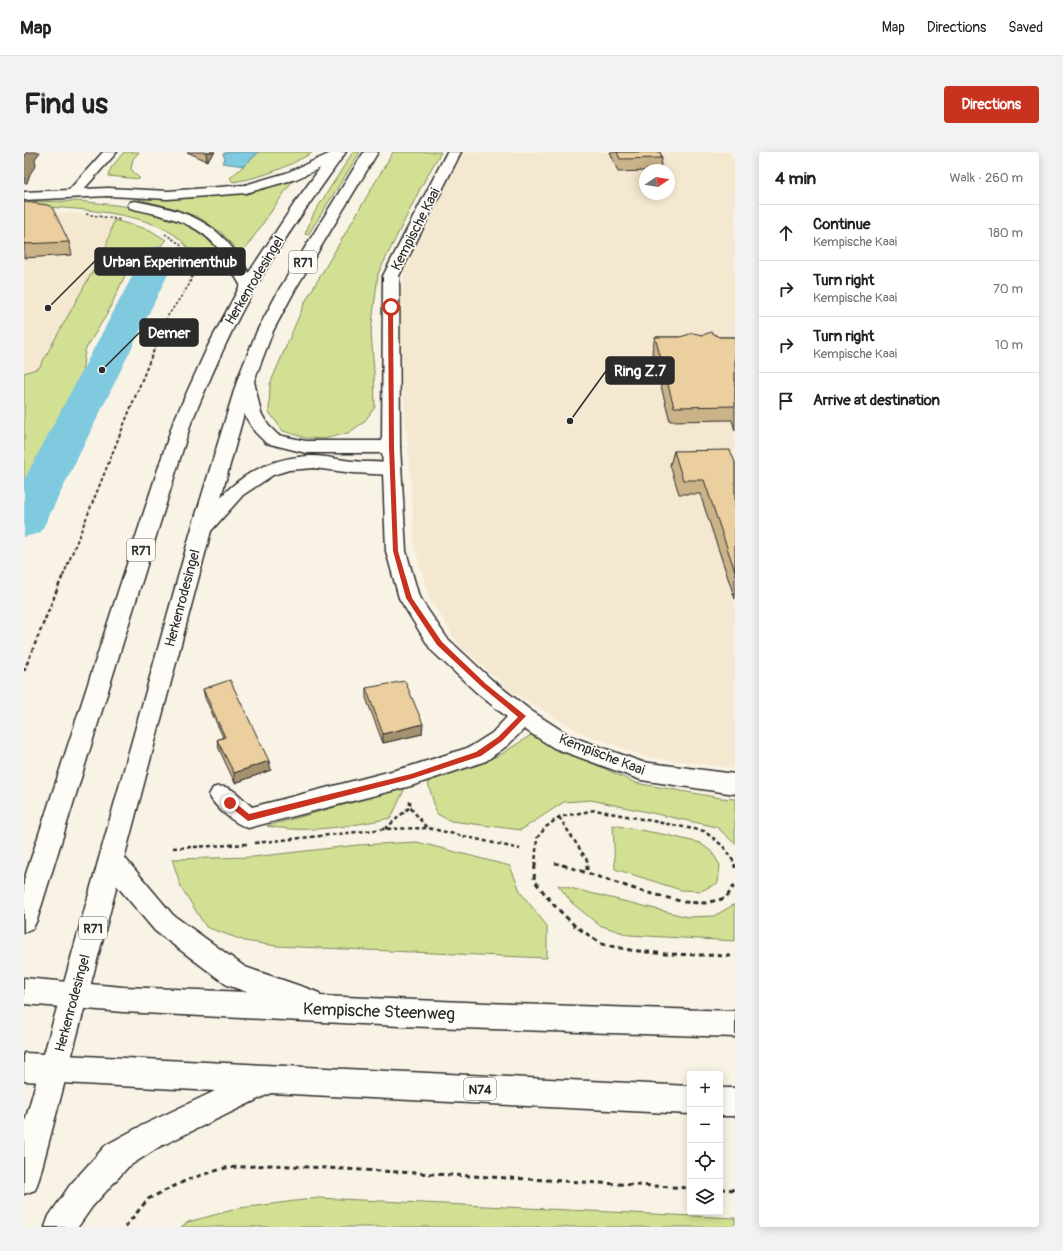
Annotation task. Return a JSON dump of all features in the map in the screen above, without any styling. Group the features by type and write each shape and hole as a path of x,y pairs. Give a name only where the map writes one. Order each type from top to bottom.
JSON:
{"main road":[{"path":"77,194 88,175 110,152"},
{"name":"Herkenrodesingel","path":"54,1068 201,531 246,378 265,331 288,288 372,152"},
{"name":"Kempische Kaai","path":"454,152 391,276 391,447 396,551 409,598 440,644 484,686 522,716 562,742 641,771 735,784"},
{"path":"24,196 108,192 175,194 246,189 291,176 337,154"},
{"name":"Herkenrodesingel","path":"24,920 182,423 215,348 248,286 303,201 337,154"},
{"path":"77,194 163,209 192,220 216,236 231,253 248,286"},
{"path":"246,378 252,413 261,428 272,439 306,447 391,447"},
{"path":"201,531 236,491 267,471 287,464 314,462 353,467 392,469"},
{"path":"221,795 248,818 411,776 478,754 500,739 522,716"},
{"path":"112,860 164,923 236,976 331,1010"},
{"name":"Kempische Steenweg","path":"24,991 74,997 331,1010 735,1024"},
{"name":"N74","path":"24,1067 271,1078 687,1100"},
{"name":"R71","path":"24,1179 54,1068"},
{"path":"60,1227 81,1196 117,1156 149,1136 186,1120 271,1078"},
{"path":"723,1102 735,1102"}],"path":[{"path":"86,214 122,220"},
{"path":"24,671 167,318 189,285 194,270 180,244 163,232"},
{"path":"384,829 410,807 428,828"},
{"path":"735,868 734,862 723,846 704,831 595,810 558,817 546,827 537,838 534,880 552,903 574,926 602,944 630,950 665,954 735,956"},
{"path":"558,817 587,860 587,874"},
{"path":"173,848 276,842 384,829 428,828 520,849"},
{"path":"555,863 587,874 684,902 705,903 726,898 735,884"},
{"path":"125,1227 148,1199 189,1179 225,1168 272,1165 687,1188"},
{"path":"723,1189 735,1190"}],"shaded area":[{"path":"463,152 729,152 735,163 735,769 643,756 578,731 511,691 458,644 429,597 415,549 400,357 399,304 406,264 423,220"},
{"path":"24,210 77,214 114,220 106,247 39,369 24,373"}],"green space":[{"path":"124,152 139,152 133,159 131,169 140,179 108,176 111,168"},
{"path":"259,152 313,152 274,171 233,182 230,178"},
{"path":"353,152 360,152 308,235 305,234 314,213"},
{"path":"393,152 441,152 422,185 378,274 371,332 375,407 364,422 348,433 324,439 306,438 283,431 269,412 270,384 305,302"},
{"path":"293,180 241,255 222,233 198,217 173,208 138,199 148,197 187,198 214,196 253,190"},
{"path":"77,201 142,209 173,218 187,225 209,240 231,268 225,273 197,266 187,247 174,235 156,225 135,218 87,210 24,206 24,202"},
{"path":"114,220 150,230 166,240 158,249 147,250 129,267 107,314 85,350 82,374 24,489 24,373 39,368 106,247"},
{"path":"531,735 636,783 721,798 735,799 735,844 717,827 591,800 564,802 521,830 451,821 437,814 427,780 500,755"},
{"path":"405,788 391,818 329,828 298,829 267,826"},
{"path":"613,825 700,843 712,852 720,865 718,883 701,891 681,890 615,869"},
{"path":"417,842 510,866 521,893 547,926 547,958 276,946 245,941 206,927 181,887 172,859 253,857 358,845"},
{"path":"558,885 688,917 714,916 735,904 735,941 629,935 599,925 572,903"},
{"path":"319,1198 735,1218 735,1227 181,1227 188,1222 240,1208"}],"water":[{"path":"227,152 259,152 244,166 222,163 225,159 223,154"}],"building":[{"path":"617,152 660,152 662,158 620,159"},
{"path":"24,202 52,207 69,242 24,244"},
{"path":"711,332 719,337 735,337 735,406 674,407 655,337 680,337 693,333 703,335"},
{"path":"730,450 735,462 735,571 704,480 683,480 674,451"},
{"path":"230,680 269,761 234,773 217,740 225,737 203,689"},
{"path":"405,681 423,724 383,734 366,688"}],"waterway":[{"path":"24,522 160,256"}],"place":[{"name":"Urban Experimenthub","path":"48,308"},
{"name":"Demer","path":"102,370"},
{"name":"Ring Z.7","path":"570,421"}],"route":[{"path":"230,803 248,818 445,766 478,754 500,739 522,716 484,686 440,644 409,598 396,551 391,447 391,307"}]}
